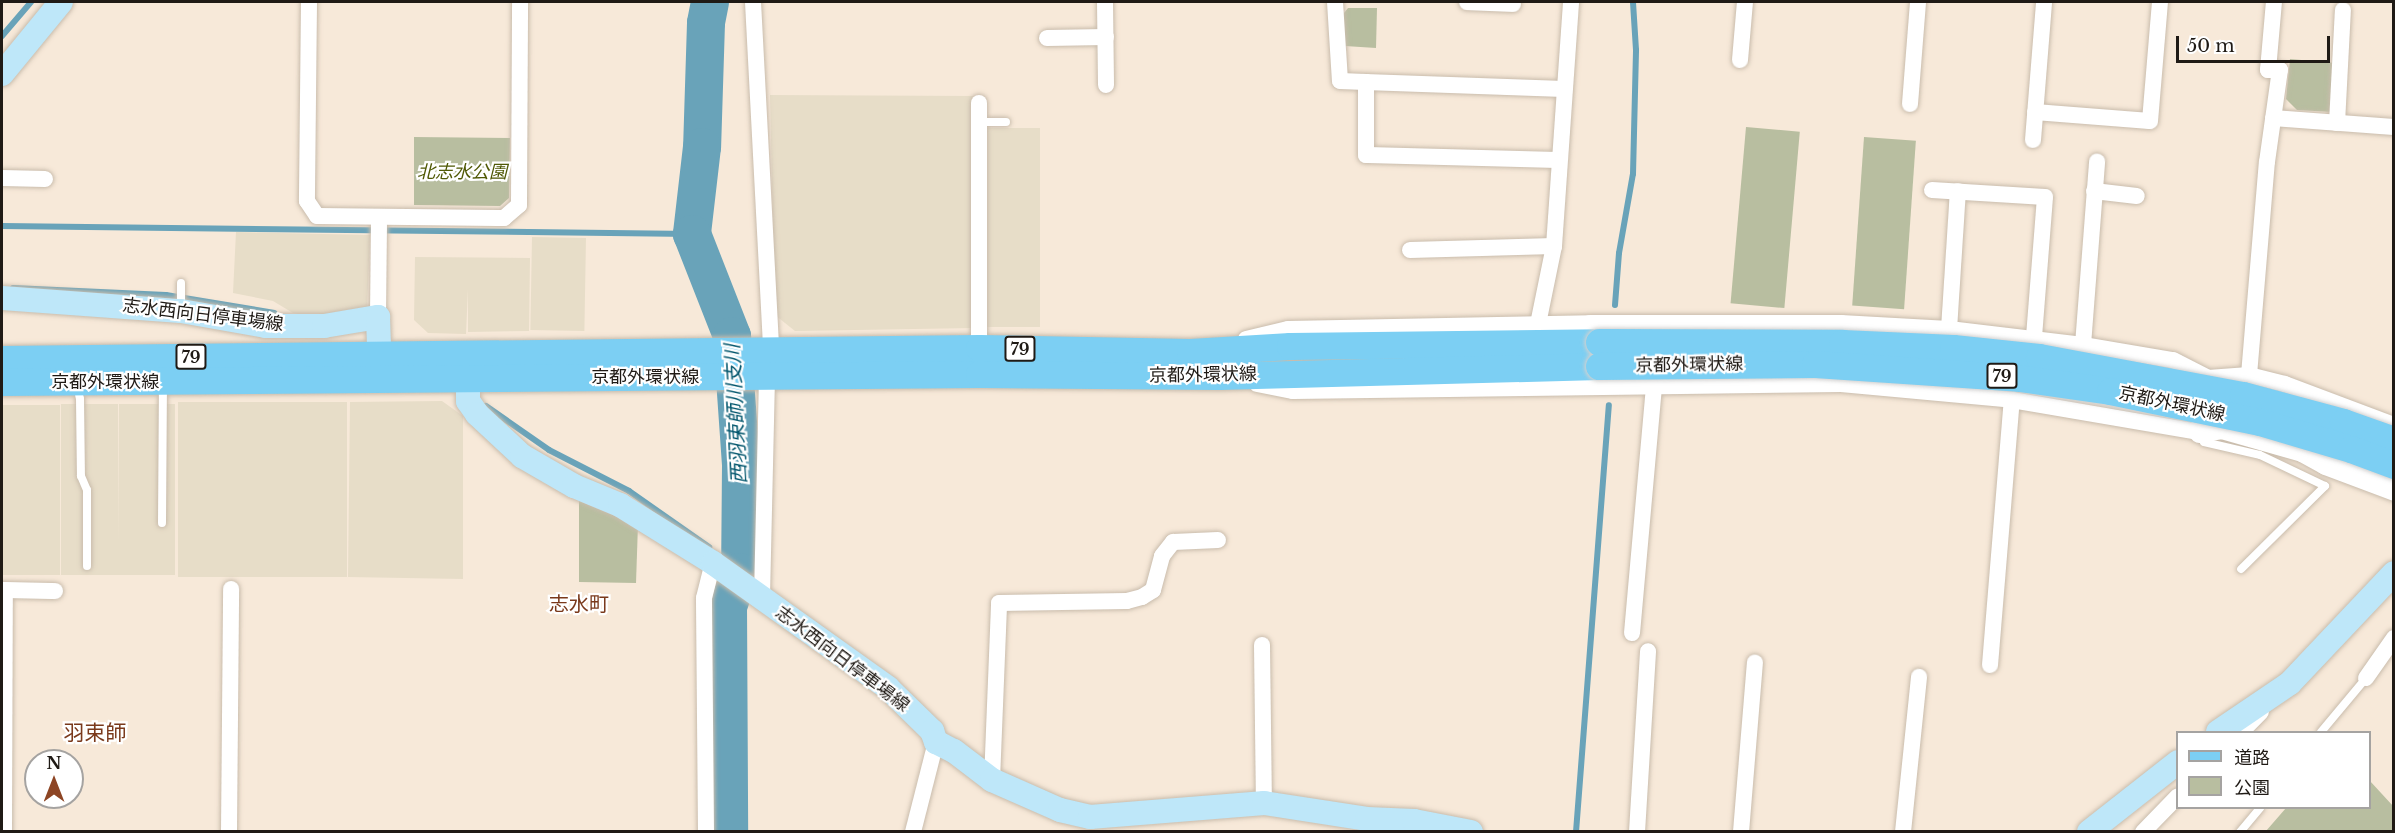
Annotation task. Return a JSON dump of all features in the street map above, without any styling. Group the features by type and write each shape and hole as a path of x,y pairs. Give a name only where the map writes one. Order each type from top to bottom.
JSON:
{"main road":[{"path":"2,71 61,2"},
{"name":"志水西向日停車場線","path":"2,298 181,296 267,326 324,326 378,318"},
{"path":"378,318 380,367"},
{"name":"京都外環状線","path":"2,382 76,370 714,364 760,350 1218,376 1599,354 1842,343 1953,348 2039,357 2243,395 2343,422 2394,440"},
{"name":"京都外環状線","path":"714,364 758,377 979,361 1290,346 1599,354 1815,364 2019,378 2110,391 2260,422 2350,448 2394,465"},
{"name":"京都外環状線","path":"2,359 163,381 380,367"},
{"name":"志水西向日停車場線","path":"468,366 468,401 477,414 522,456 574,486 620,506 737,580 888,688 932,731 936,742 954,751 992,780 1089,824 1264,803 1415,826 1471,831"},
{"path":"2219,731 2290,683 2394,573"},
{"path":"2089,831 2176,764"}],"street":[{"path":"309,2 307,201 317,216 379,219 504,218 519,205 520,2"},
{"path":"706,831 704,598 737,580 760,350 753,2"},
{"path":"1105,2 1106,85"},
{"path":"1335,2 1340,81 1563,89"},
{"path":"1467,2 1512,4"},
{"path":"1538,324 1554,246 1563,89 1571,2"},
{"path":"1740,60 1745,2"},
{"path":"1910,104 1918,2"},
{"path":"2033,140 2044,2"},
{"path":"2035,112 2150,121 2160,2"},
{"path":"2249,375 2259,238 2280,70 2268,70 2274,2"},
{"path":"2337,123 2343,10"},
{"path":"1047,38 1106,36"},
{"path":"1366,82 1366,155 1559,160"},
{"path":"978,103 979,361"},
{"path":"2273,118 2394,127"},
{"path":"2083,345 2097,162"},
{"path":"2,178 45,178"},
{"path":"1932,189 2044,197 2034,338"},
{"path":"1949,330 1958,191"},
{"path":"2094,191 2137,196"},
{"path":"378,318 379,219"},
{"path":"1410,250 1554,246"},
{"path":"1190,352 1288,329 1538,324 1841,323 2034,338 2173,360 2311,433 2342,462 2384,487"},
{"path":"2208,378 2249,375 2285,384 2394,425"},
{"path":"1218,376 1293,391 1840,384 2012,400 2199,432 2221,428 2302,451 2325,464 2384,487"},
{"path":"2199,432 2201,402 2208,378"},
{"path":"1632,633 1654,386"},
{"path":"1990,665 2012,400"},
{"path":"992,780 999,603 1127,601 1142,597 1153,590 1162,556 1173,542 1218,540"},
{"path":"229,831 231,589"},
{"path":"4,831 3,590 55,591"},
{"path":"2366,678 2394,638"},
{"path":"1262,645 1264,803"},
{"path":"1637,831 1648,651"},
{"path":"1741,831 1755,663"},
{"path":"1903,831 1919,677"},
{"path":"2242,731 2290,683"},
{"path":"913,831 936,742"},
{"path":"2143,831 2176,798"}],"lane":[{"path":"979,122 1006,122"},
{"path":"76,370 80,399 81,476 87,490 87,566"},
{"path":"162,523 163,381"},
{"path":"2199,432 2204,442 2260,455 2325,486 2241,569"},
{"path":"2322,731 2366,678 2394,650"},
{"path":"2240,831 2258,809"}],"shaded area":[{"path":"770,95 973,96 973,328 795,331 775,315"},
{"path":"987,128 1040,128 1040,327 987,327"},
{"path":"236,232 370,235 367,309 320,318 293,313 273,301 233,293"},
{"path":"532,237 586,238 584,331 530,330"},
{"path":"415,257 530,258 529,331 468,332 468,289 466,334 428,333 414,320"},
{"path":"442,401 463,416 463,579 348,577 350,402"},
{"path":"178,402 347,402 347,577 178,577"},
{"path":"61,404 118,404 118,544 119,404 175,404 175,575 61,575"},
{"path":"2,405 60,405 60,575 2,575"}],"green space":[{"path":"1348,8 1377,8 1376,48 1345,46 1340,18"},
{"path":"2290,59 2336,63 2333,112 2297,110 2286,99"},
{"path":"1746,127 1800,132 1784,308 1731,303"},
{"name":"北志水公園","path":"414,137 510,138 509,198 500,206 414,205"},
{"path":"1864,137 1916,141 1904,309 1852,306"},
{"path":"579,501 638,524 636,583 579,582"},
{"path":"2371,782 2393,806 2393,831 2266,831 2285,809 2371,809"}],"waterway":[{"path":"2,36 31,2"},
{"name":"西羽束師川支川","path":"710,2 706,23 702,147 692,234 732,336 741,466 740,572 728,606 729,832"},
{"path":"1615,305 1619,253 1633,174 1636,50 1633,2"},
{"path":"2,226 692,234"},
{"path":"13,288 166,295 275,313"},
{"path":"1576,832 1609,405"},
{"path":"486,406 549,450 629,491 709,547"}],"district":[{"name":"志水町","path":"579,604"},
{"name":"羽束師","path":"95,733"}]}
